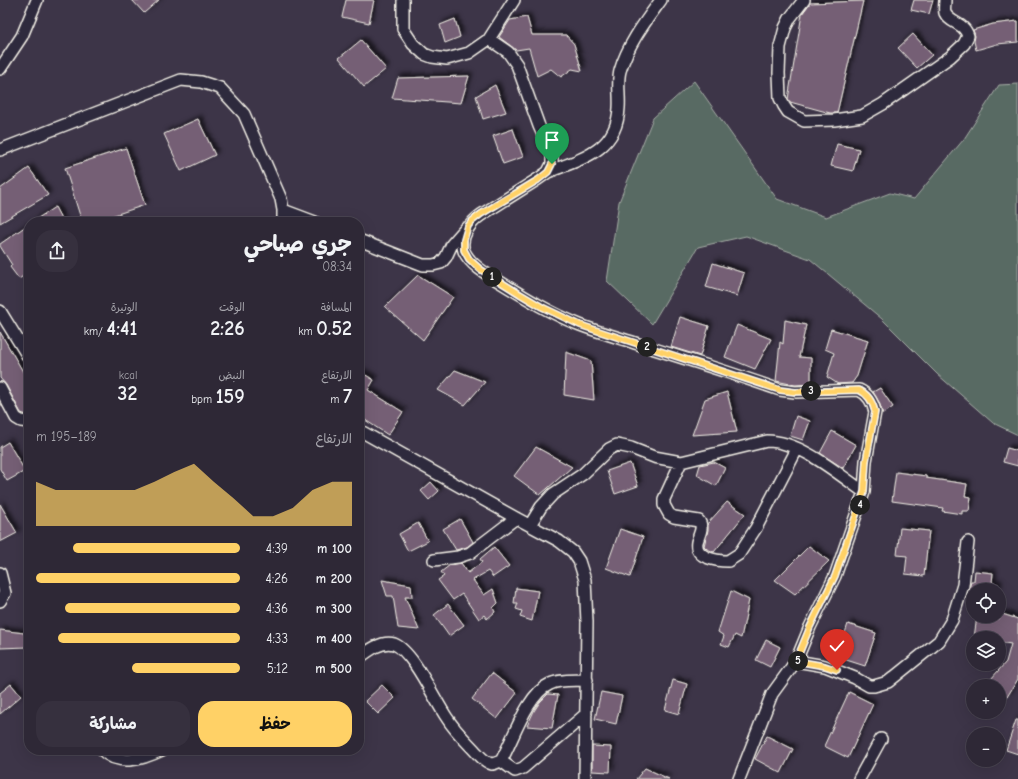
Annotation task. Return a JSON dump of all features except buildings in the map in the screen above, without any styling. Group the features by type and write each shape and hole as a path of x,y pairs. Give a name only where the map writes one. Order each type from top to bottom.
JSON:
{"street":[{"path":"0,69 22,36 37,0"},
{"path":"402,0 403,29 413,44 424,54 432,57 447,59 468,54 489,39 514,0"},
{"path":"364,242 423,265 441,263 446,257 452,244 472,221 481,214 509,198 548,172 584,158 603,146 609,140 613,132 619,110 619,73 627,51 642,26 661,0"},
{"path":"804,0 790,18 785,28 780,47 779,73 780,98 782,102 788,112 804,121 834,120 862,116 883,104 950,57 964,44 968,36 966,30 949,19 944,12 945,0"},
{"path":"489,39 508,52 517,65 538,126 552,155 552,164 548,172"},
{"path":"0,150 181,80 201,82 220,88 244,114 281,199 283,217"},
{"path":"283,210 302,217"},
{"path":"468,226 464,240 464,250 469,259 480,269 536,304 580,325 780,390 795,392 853,390 863,392 868,396 875,412 866,461 864,492 835,576 810,627 796,661 772,694 739,779"},
{"path":"0,311 24,350"},
{"path":"0,388 16,418 24,421"},
{"path":"364,433 559,541 572,552 579,561 585,580 587,622 585,779"},
{"path":"530,525 541,507 553,494 583,474 609,449 617,445 631,448 654,457 681,462 776,441 804,451 864,492"},
{"path":"681,462 664,499 665,509 674,517 699,520 702,528 697,543 697,549 702,555 713,560 728,561 739,554 756,528 797,448"},
{"path":"434,560 458,557 470,553 516,518"},
{"path":"796,661 825,666 855,678 869,686 888,682 939,641 952,620 963,585 968,542"},
{"path":"0,573 5,593 0,601"},
{"path":"364,654 383,643 393,644 401,648 418,670 447,719 468,744 486,762 492,764 500,761 508,750 518,725 531,701 544,687 551,683 587,680"},
{"path":"500,761 515,771 518,771 586,714"},
{"path":"859,779 881,739"},
{"path":"108,755 117,760 132,760 150,755"}],"green space":[{"path":"694,81 777,199 826,217 890,193 914,199 964,139 999,85 1018,84 1018,435 993,423 937,374 882,319 810,259 746,236 698,247 652,324 607,281 619,202 653,118"}],"route":[{"path":"552,164 548,172 538,180 481,214 468,226 464,240 464,250 469,259 480,269 542,307 580,325 780,390 795,392 859,390 868,396 875,412 866,461 864,492 835,576 810,627 796,661 825,666 837,670"}]}
